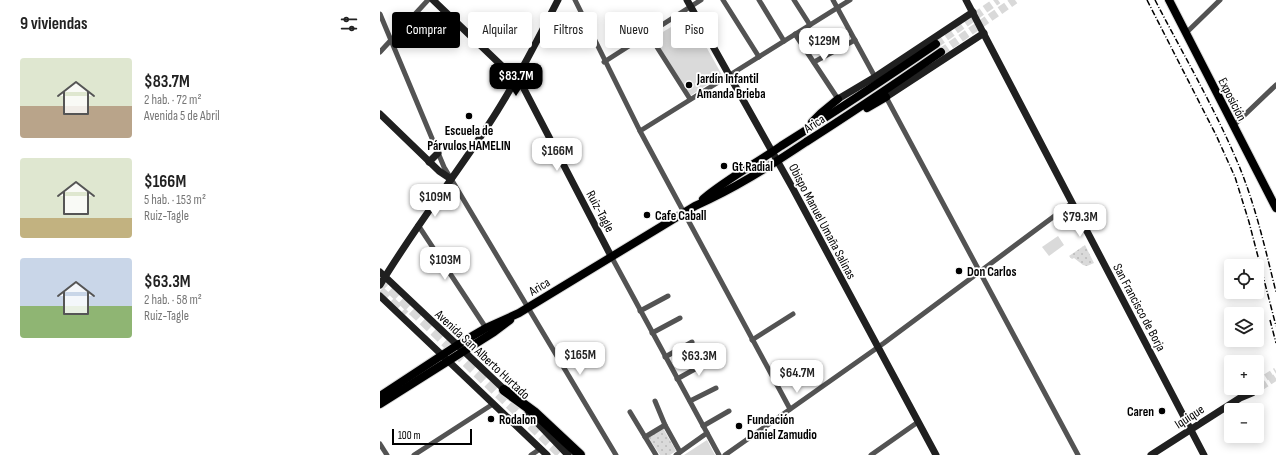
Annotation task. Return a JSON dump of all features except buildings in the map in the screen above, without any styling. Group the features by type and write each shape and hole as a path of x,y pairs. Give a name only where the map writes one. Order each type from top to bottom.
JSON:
{"highway":[{"path":"504,390 530,408 580,455"}],"main road":[{"name":"Exposición","path":"1169,0 1276,208"},
{"name":"Arica","path":"695,206 728,180 772,153 936,44"},
{"name":"Arica","path":"380,404 486,328 519,312 683,213 720,194 777,161 826,130 941,52"},
{"path":"826,130 847,120 886,97"},
{"path":"805,131 821,113 838,99"},
{"name":"Arica","path":"460,348 494,332 519,312"},
{"name":"Arica","path":"380,396 445,358"}],"street":[{"path":"380,52 428,0"},
{"name":"Ruiz-Tagle","path":"433,0 516,79 525,90 640,311 719,455"},
{"path":"380,284 382,274 488,126 516,79 558,0"},
{"path":"575,0 604,62 683,213 790,409"},
{"path":"663,22 689,3 701,0"},
{"path":"723,0 759,57"},
{"path":"759,0 784,41"},
{"path":"794,0 810,25"},
{"path":"833,0 875,77"},
{"path":"640,131 850,0"},
{"name":"San Francisco de Borja","path":"966,0 1204,455"},
{"path":"1186,33 1220,0"},
{"name":"Obispo Manuel Umaña Salinas","path":"689,3 777,161 936,455"},
{"path":"795,34 838,99 875,77 973,12"},
{"path":"380,14 438,153 451,179 529,306 616,455"},
{"path":"984,33 886,97 1078,455"},
{"path":"814,62 855,40"},
{"path":"604,62 625,48"},
{"path":"658,48 690,99"},
{"path":"1233,126 1276,85"},
{"path":"380,114 442,174 451,179"},
{"path":"429,162 438,153"},
{"path":"725,455 878,348 1072,203"},
{"path":"418,225 486,328"},
{"name":"Avenida San Alberto Hurtado","path":"382,274 504,390 568,455"},
{"path":"380,296 547,455"},
{"path":"640,311 668,296"},
{"path":"752,340 793,314"},
{"path":"652,333 680,318"},
{"path":"665,356 692,342"},
{"path":"677,379 704,364"},
{"path":"690,402 716,388"},
{"name":"Iquique","path":"1151,455 1244,395"},
{"path":"655,401 678,454 707,433"},
{"path":"414,455 494,404"},
{"path":"703,426 729,411"},
{"path":"630,412 656,455"},
{"path":"872,455 918,422"},
{"path":"645,437 665,425"},
{"path":"380,444 387,455"},
{"path":"531,455 540,449"}],"shaded area":[{"path":"671,27 671,48 707,48 722,75 690,96 659,48 663,48 663,32"},
{"path":"1058,236 1064,245 1049,256 1042,247"},
{"path":"1085,245 1094,263 1087,266 1069,256"},
{"path":"663,428 676,451 670,455 660,455 648,437"},
{"path":"707,440 715,455 684,455"}],"tunnel":[{"path":"936,44 998,0"},
{"path":"941,52 1015,0"},
{"path":"380,279 562,455"},
{"path":"380,291 405,315"},
{"path":"1264,379 1276,371"},
{"path":"1264,385 1276,377"}],"railway":[{"path":"1147,0 1216,135 1235,177 1249,222 1276,326"},
{"path":"1155,0 1208,100 1237,161 1264,242 1276,292"},
{"path":"1270,320 1276,343"}],"place":[{"name":"Jardín Infantil Amanda Brieba","path":"689,85"},
{"name":"Escuela de Párvulos HAMELIN","path":"469,116"},
{"name":"Gt Radial","path":"724,166"},
{"name":"Cafe Caball","path":"647,215"},
{"name":"Don Carlos","path":"959,271"},
{"name":"Caren","path":"1162,411"},
{"name":"Rodalon","path":"491,419"},
{"name":"Fundación Daniel Zamudio","path":"739,426"}]}
